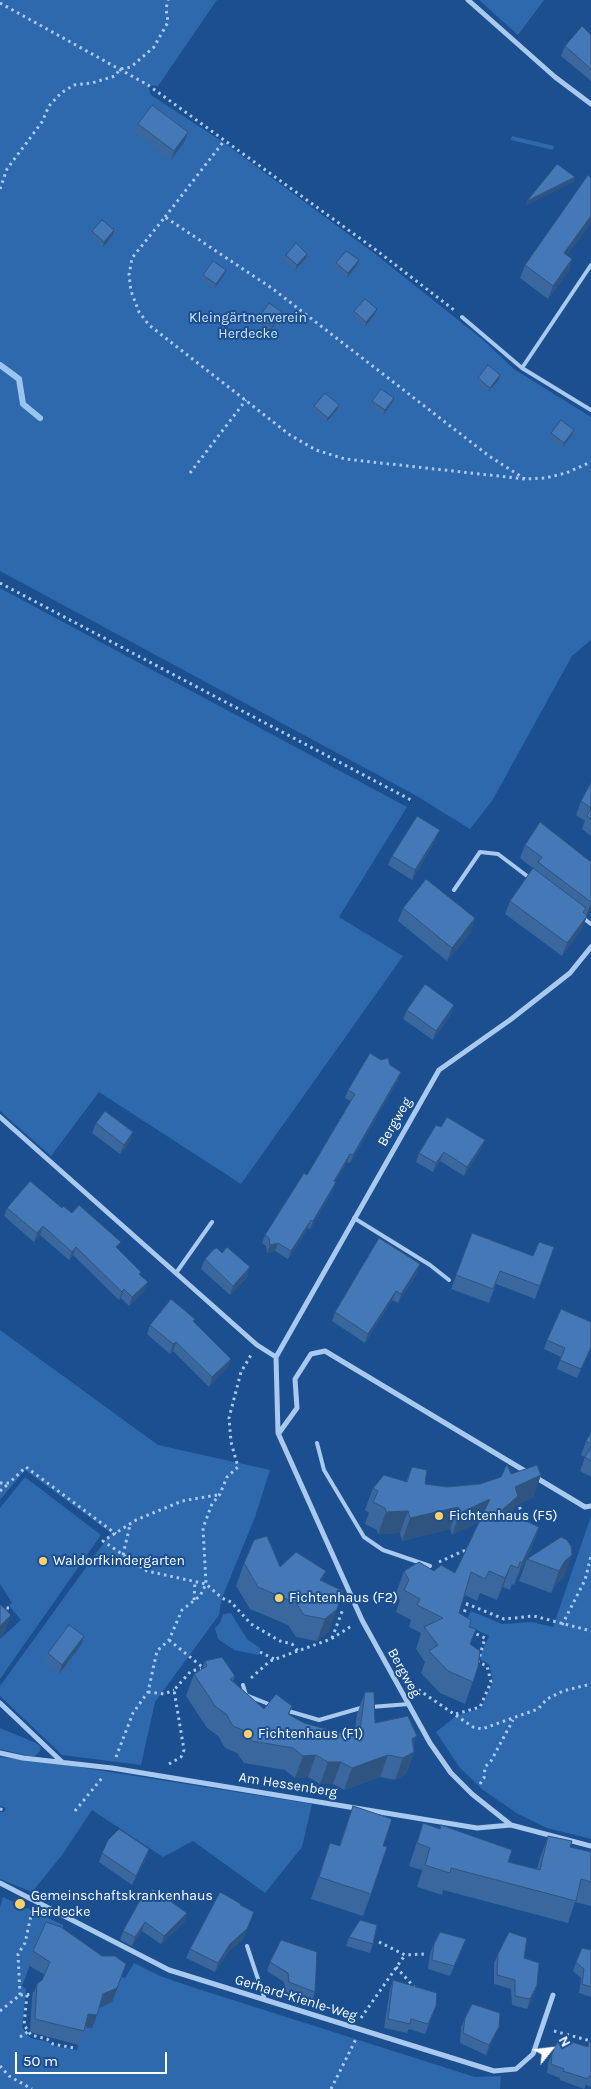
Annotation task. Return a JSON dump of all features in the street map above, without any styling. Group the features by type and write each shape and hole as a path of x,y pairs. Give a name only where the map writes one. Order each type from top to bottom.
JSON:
{"street":[{"path":"468,0 555,77 591,104"},
{"name":"Bergweg","path":"591,947 570,973 510,1020 439,1070 276,1357 278,1433 362,1620 430,1743 452,1773 472,1794 511,1824 591,1846"},
{"path":"0,1117 257,1345 276,1357"},
{"path":"278,1433 297,1408 295,1379 311,1354 325,1351 585,1507 591,1506"},
{"path":"0,1703 62,1762"},
{"name":"Am Hessenberg","path":"0,1753 23,1758 112,1768 477,1828 511,1824"},
{"name":"Gerhard-Kienle-Weg","path":"0,1883 169,1970 494,2072 516,2069 533,2054 553,1995"}],"lane":[{"path":"522,368 591,265"},
{"path":"462,317 522,368 591,410"},
{"path":"454,890 480,852 498,854 537,883"},
{"path":"576,912 591,924"},
{"path":"354,1218 430,1265 449,1280"},
{"path":"176,1273 212,1222"},
{"path":"317,1443 324,1470 364,1537 383,1550 430,1566"},
{"path":"243,1685 246,1695 259,1701 319,1720 359,1706 408,1704"},
{"path":"247,1946 265,2000"}],"path":[{"path":"0,189 7,169 42,122 46,110 61,93 74,85 92,83 115,76 120,69 131,67 154,47 168,22 166,9 168,0"},
{"path":"0,3 148,85 376,250 462,317"},
{"path":"224,141 132,258 128,275 131,291 139,312 149,325 290,435 316,450 346,459 524,479 545,478 566,473 591,462"},
{"path":"164,218 273,289 489,456 524,479"},
{"path":"190,473 246,400"},
{"path":"0,583 411,800"},
{"path":"75,1811 112,1768 133,1713 148,1692 157,1651 169,1640 182,1610 200,1596 206,1584 203,1528 212,1504 220,1494 227,1477 238,1467 231,1442 228,1418 241,1372 257,1345"},
{"path":"0,1491 26,1467 116,1534"},
{"path":"0,1483 9,1483"},
{"path":"220,1494 213,1498 182,1501 130,1524 103,1542 147,1571 206,1584 222,1598 231,1602 251,1624 280,1641 292,1644 298,1651"},
{"path":"514,1494 524,1518 520,1530"},
{"path":"123,1555 130,1524"},
{"path":"430,1566 476,1547"},
{"path":"562,1625 585,1580 591,1556"},
{"path":"194,1581 194,1601"},
{"path":"331,1638 350,1594"},
{"path":"459,1600 504,1619 534,1616 562,1625 591,1630"},
{"path":"461,1620 467,1605"},
{"path":"0,1608 11,1608"},
{"path":"253,1676 274,1660 331,1638 362,1620"},
{"path":"456,1714 480,1708 491,1682 487,1666 478,1662 484,1638 467,1630"},
{"path":"169,1640 202,1669 209,1671"},
{"path":"260,1652 274,1660"},
{"path":"148,1692 164,1694 174,1690 191,1671 202,1669"},
{"path":"414,1686 473,1727 482,1729 513,1719 521,1713 538,1709 547,1699 563,1691 591,1684"},
{"path":"169,1764 181,1757 184,1750 174,1690"},
{"path":"472,1794 484,1778 485,1767 491,1761 513,1719"},
{"path":"0,1808 5,1810"},
{"path":"20,1996 18,1954 25,1943 34,1901"},
{"path":"379,1942 405,1955 424,1954"},
{"path":"367,2010 405,1955"},
{"path":"396,1967 423,1996"},
{"path":"0,2011 20,1996 37,1994"},
{"path":"27,1995 24,2025 28,2032 31,2035 47,2039 53,2044 74,2048"},
{"path":"543,2028 591,2041"},
{"path":"330,2089 362,2030"},
{"path":"20,2037 28,2032"},
{"path":"0,2066 9,2076 32,2089"}],"green space":[{"name":"Kleingärtnerverein Herdecke","path":"0,0 217,0 158,86 148,85 151,95 223,142 374,253 482,339 514,369 591,417 591,640 572,656 492,801 470,829 415,795 0,571"},
{"path":"479,0 544,0 518,35"},
{"path":"512,136 554,146 553,150 511,140"},
{"path":"0,588 407,807 339,917 403,956 241,1184 99,1092 51,1156 0,1111"},
{"path":"0,1330 158,1445 270,1470 255,1517 222,1598 219,1615 155,1702 141,1765 62,1755 0,1696 0,1686 111,1533 25,1470 0,1500"},
{"name":"Waldorfkindergarten","path":"25,1477 101,1535 0,1679 0,1639 21,1620 9,1605 12,1603 0,1584 0,1508"},
{"path":"591,1516 591,1839 547,1828 518,1814 483,1790 460,1768 436,1732 456,1716 481,1708 493,1681 489,1664 481,1660 480,1656 489,1636 465,1624 471,1611 502,1624 532,1622 553,1627"},
{"path":"231,1613 247,1639 260,1648 259,1655 234,1650 218,1639 215,1628 220,1623 223,1614"},
{"path":"0,1728 36,1743 41,1747 40,1751 35,1756 28,1756 0,1749"},
{"path":"0,1757 47,1762 312,1804 302,1847 265,1893 193,1841 163,1857 92,1810 62,1855 32,1892 0,1879 0,1812 4,1812 6,1808 0,1806"},
{"path":"3,1897 63,1925 63,1932 41,1936 22,1986 26,1989 22,2027 30,2038 48,2042 54,2046 77,2050 83,2027 99,2008 112,2002 121,1977 125,1978 134,1963 160,1976 195,1988 475,2077 501,2076 500,2089 0,2089 0,1907"}],"building":[{"path":"582,26 591,35 591,69 565,46"},
{"path":"152,105 188,132 174,151 138,124"},
{"path":"557,164 575,177 527,201"},
{"path":"588,175 591,178 591,216 564,253 572,259 553,286 525,265"},
{"path":"102,220 114,230 104,242 92,231"},
{"path":"296,243 307,254 297,265 286,255"},
{"path":"346,251 359,260 348,273 336,263"},
{"path":"213,261 226,270 216,284 203,275"},
{"path":"365,299 377,309 366,322 354,311"},
{"path":"269,303 282,312 272,326 259,317"},
{"path":"488,365 500,375 490,388 478,378"},
{"path":"381,389 394,398 385,410 372,401"},
{"path":"325,393 339,405 328,418 314,406"},
{"path":"561,420 574,430 564,443 551,433"},
{"path":"591,783 591,808 581,801"},
{"path":"591,808 591,819 587,816"},
{"path":"417,816 440,830 415,870 392,856"},
{"path":"540,822 591,862 591,902 538,862 542,857 525,845"},
{"path":"533,868 586,908 583,912 587,916 567,943 510,901"},
{"path":"426,879 475,918 452,948 403,908"},
{"path":"425,984 454,1005 436,1031 407,1010"},
{"path":"370,1053 381,1060 388,1058 390,1065 401,1072 353,1155 350,1154 334,1181 336,1182 313,1221 311,1220 291,1251 278,1243 270,1245 269,1238 265,1235 304,1173 307,1175 355,1094 348,1090"},
{"path":"105,1111 133,1132 124,1145 96,1123"},
{"path":"447,1117 485,1140 467,1167 444,1152 436,1163 419,1153 436,1125 441,1127"},
{"path":"30,1181 62,1208 63,1206 72,1213 79,1205 121,1242 116,1247 141,1272 139,1274 148,1282 132,1297 124,1289 122,1292 76,1247 72,1252 43,1226 37,1233 7,1208"},
{"path":"472,1233 533,1256 539,1242 554,1247 540,1286 500,1271 493,1289 456,1275"},
{"path":"379,1238 420,1264 401,1294 396,1291 368,1334 335,1312"},
{"path":"227,1247 250,1267 233,1286 205,1259 214,1249 217,1248 222,1253"},
{"path":"171,1299 195,1319 193,1321 231,1359 212,1377 176,1342 173,1344 150,1325"},
{"path":"561,1309 591,1322 591,1347 581,1369 560,1360 565,1348 547,1340"},
{"path":"591,1433 591,1444 586,1441"},
{"path":"591,1447 591,1461 585,1457"},
{"path":"507,1464 511,1474 537,1465 541,1475 515,1487 518,1496 502,1510 539,1527 522,1563 520,1562 518,1568 511,1565 505,1578 489,1571 485,1579 471,1572 459,1613 471,1620 469,1627 476,1629 470,1644 480,1651 478,1667 473,1682 448,1671 429,1651 438,1645 424,1627 443,1618 417,1605 420,1599 404,1590 409,1580 404,1571 419,1562 434,1571 441,1565 455,1573 490,1499 460,1513 458,1507 410,1518 408,1511 386,1512 385,1508 373,1502 378,1491 373,1488 384,1475 407,1482 412,1467 427,1470 425,1484 447,1487 480,1484 501,1477"},
{"path":"267,1536 280,1567 296,1552 326,1571 320,1580 343,1591 337,1609 325,1619 304,1615 296,1603 258,1587 244,1563 254,1540"},
{"path":"561,1537 567,1540 571,1546 572,1555 565,1561 559,1571 527,1559"},
{"path":"0,1604 11,1615 0,1626"},
{"path":"69,1625 84,1636 62,1665 48,1653"},
{"path":"222,1657 235,1676 230,1679 264,1709 276,1694 292,1706 288,1714 304,1723 359,1738 365,1692 374,1692 375,1723 408,1716 417,1736 412,1739 414,1752 403,1758 388,1755 352,1768 341,1762 328,1762 316,1755 303,1756 293,1748 252,1741 245,1731 233,1726 226,1714 215,1706 194,1674 207,1666 205,1661"},
{"path":"353,1806 392,1819 383,1846 387,1847 371,1894 319,1877 330,1843 340,1846"},
{"path":"423,1823 440,1829 441,1825 512,1850 508,1862 540,1870 548,1836 572,1841 570,1847 591,1852 591,1882 581,1879 576,1901 451,1868 450,1873 425,1865 430,1848 417,1843"},
{"path":"119,1829 149,1849 136,1876 102,1853 108,1840"},
{"path":"153,1889 187,1913 164,1936 145,1922 135,1937 123,1931 139,1902"},
{"path":"220,1892 254,1912 247,1929 230,1944 218,1963 190,1949"},
{"path":"360,1920 377,1925 373,1944 349,1937"},
{"path":"46,1922 61,1927 102,1956 115,1956 126,1964 117,1988 103,1994 97,2015 88,2014 84,2031 35,2019 37,1984 42,1980 50,1962 33,1951"},
{"path":"440,1932 466,1939 454,1966 432,1960 434,1944"},
{"path":"509,1932 527,1938 524,1958 539,1963 537,1985 530,1999 515,1996 515,1980 497,1975 498,1954"},
{"path":"281,1940 317,1952 315,1992 289,1982 288,1973 270,1962"},
{"path":"582,1948 591,1950 591,1987 582,1984 584,1969 576,1962"},
{"path":"393,1980 437,1993 436,2006 428,2024 411,2019 410,2024 388,2019"},
{"path":"472,2004 500,2013 499,2027 489,2045 463,2033 465,2018"},
{"path":"559,2038 588,2047 589,2041 591,2042 591,2077 589,2076 588,2079 563,2071 564,2069 551,2064 552,2054"}],"waterway":[{"path":"0,365 19,379 23,404 40,418"}],"place":[{"name":"Fichtenhaus (F5)","path":"439,1516"},
{"name":"Waldorfkindergarten","path":"43,1561"},
{"name":"Fichtenhaus (F2)","path":"279,1598"},
{"name":"Fichtenhaus (F1)","path":"248,1734"},
{"name":"Gemeinschaftskrankenhaus Herdecke","path":"20,1904"}]}
